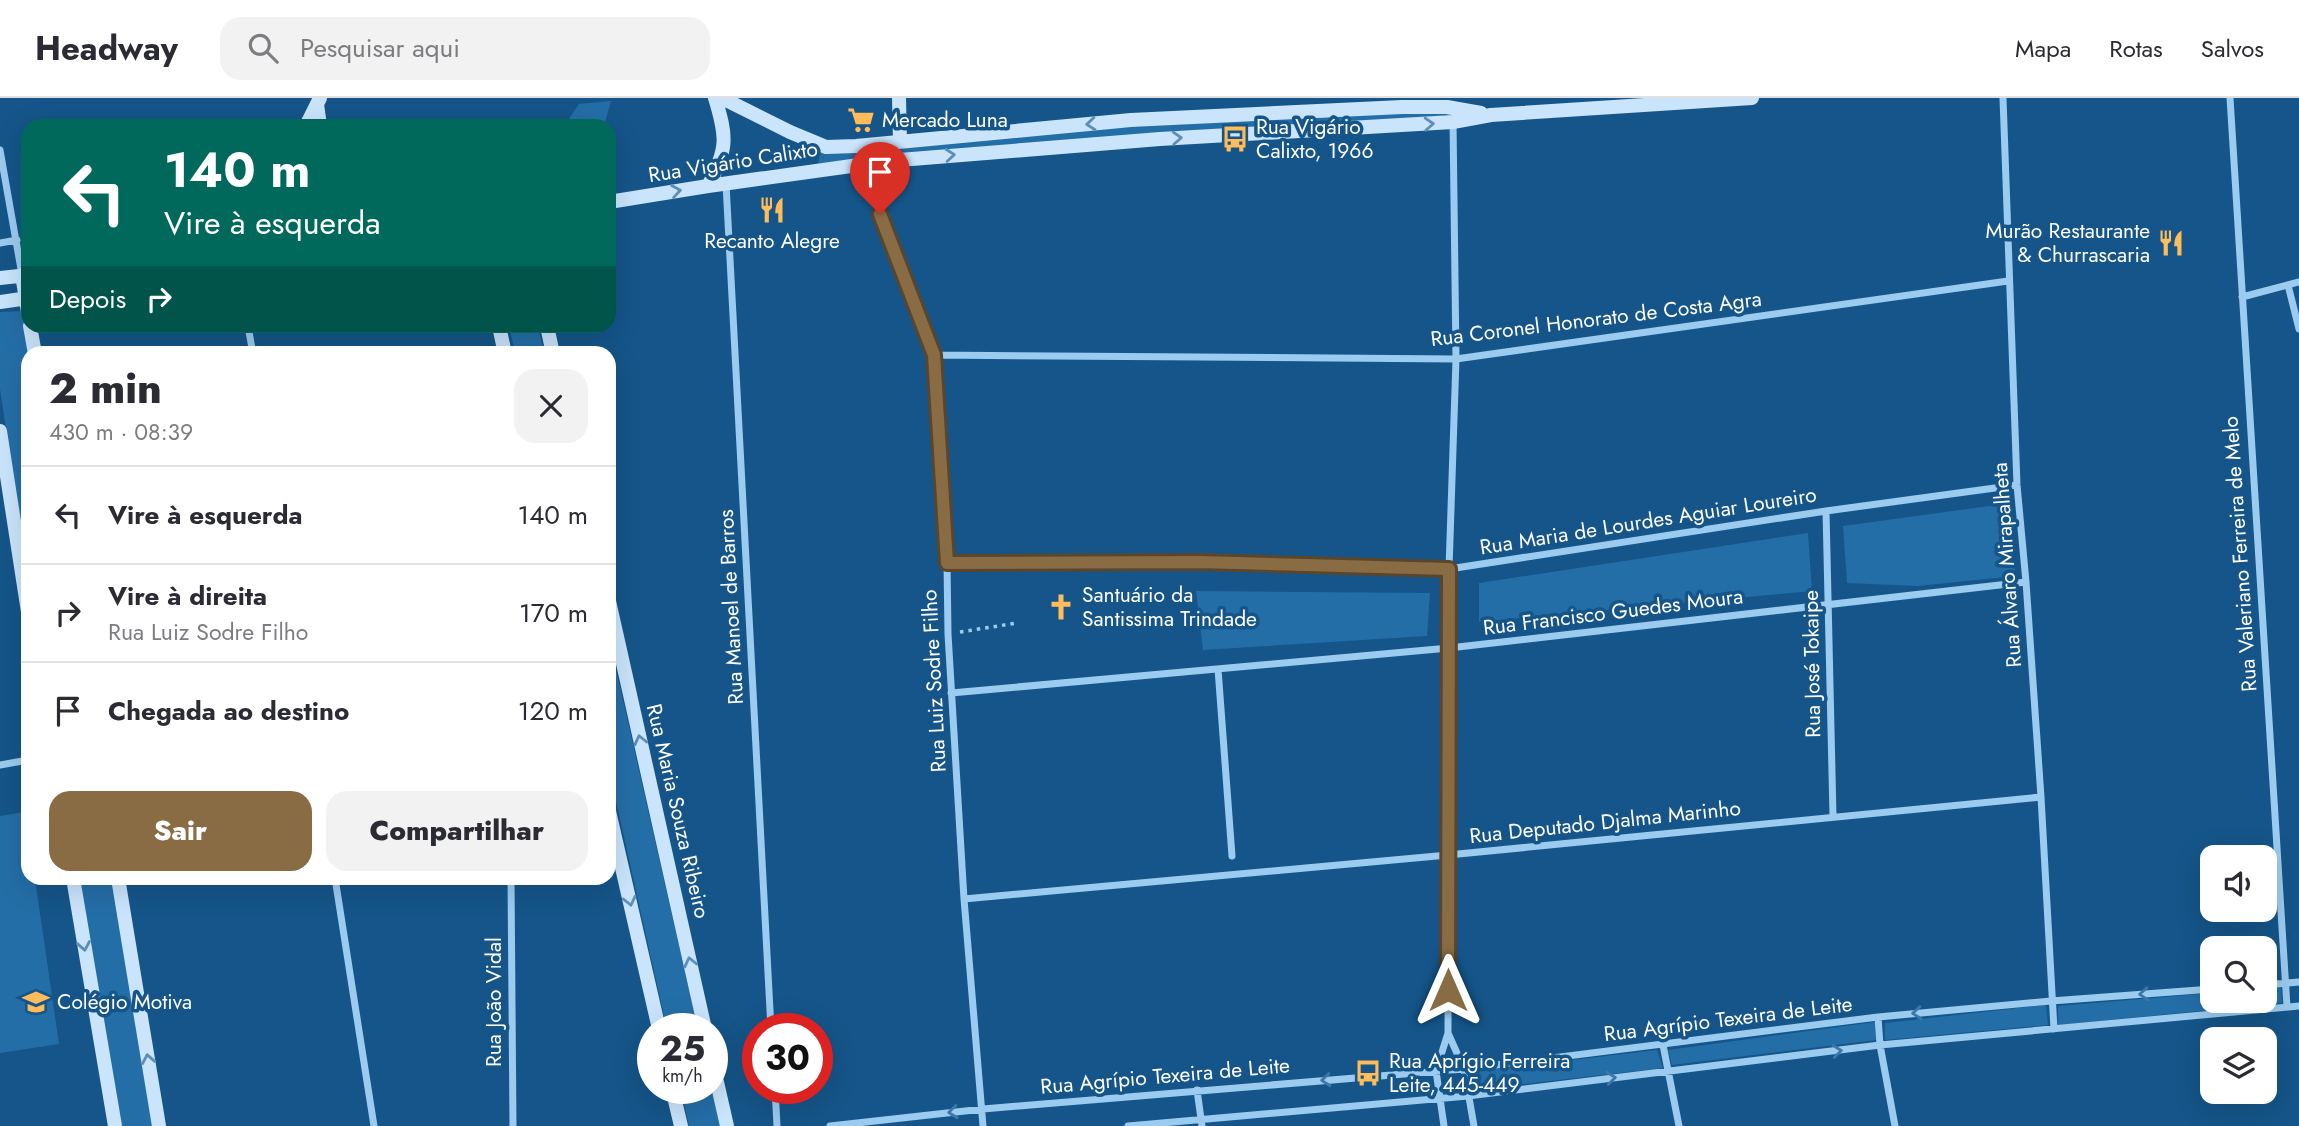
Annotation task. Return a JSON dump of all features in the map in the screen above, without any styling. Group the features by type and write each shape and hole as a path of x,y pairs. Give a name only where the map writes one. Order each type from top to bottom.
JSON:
{"main road":[{"path":"708,186 718,169 725,142 715,98"},
{"name":"Rua Vigário Calixto","path":"722,98 745,104 826,147 1131,120 1402,103 1453,115"},
{"path":"899,98 900,142"},
{"name":"Rua Vigário Calixto","path":"616,201 863,163 1003,150 1402,125 1453,115 1490,115 1752,98"},
{"path":"309,119 318,101"},
{"path":"318,101 319,119"},
{"path":"0,278 21,275"},
{"path":"0,302 21,302"},
{"path":"0,431 21,567"},
{"name":"Rua Maria Souza Ribeiro","path":"616,632 701,1013"},
{"path":"616,842 655,1013"},
{"path":"74,885 114,1126"},
{"path":"119,885 159,1126"},
{"path":"676,1104 681,1126"},
{"path":"722,1104 727,1126"}],"street":[{"name":"Rua Álvaro Mirapalheta","path":"2003,98 2017,485 2041,797 2054,1029"},
{"name":"Rua Valeriano Ferreira de Melo","path":"2230,98 2287,1007"},
{"path":"1402,103 1402,125"},
{"path":"1444,1126 1436,1071 1448,1033 1449,569 1456,359 1453,115"},
{"path":"0,150 21,258"},
{"name":"Rua Luiz Sodre Filho","path":"863,163 934,355 964,899 984,1126"},
{"name":"Rua Manoel de Barros","path":"726,183 770,1013"},
{"path":"0,243 17,240"},
{"name":"Rua Coronel Honorato de Costa Agra","path":"934,355 1456,359 2008,281"},
{"path":"2242,297 2299,282"},
{"path":"2288,285 2299,329"},
{"name":"Rua Maria de Lourdes Aguiar Loureiro","path":"947,563 1200,562 1449,569 1826,511 2017,485"},
{"name":"Rua José Tokaipe","path":"1826,511 1833,816"},
{"name":"Rua Francisco Guedes Moura","path":"951,693 1449,649 2026,582"},
{"path":"1218,669 1232,856"},
{"path":"0,765 21,761"},
{"name":"Rua Deputado Djalma Marinho","path":"964,899 2041,797"},
{"path":"336,885 374,1126"},
{"name":"Rua João Vidal","path":"511,885 513,1126"},
{"path":"2277,984 2299,982"},
{"name":"Rua Agrípio Texeira de Leite","path":"830,1126 983,1109 1464,1069 1878,1017 2200,990"},
{"path":"1128,1126 1202,1123 1468,1096 1880,1045 2299,1006"},
{"path":"1878,1017 1880,1045 1895,1126"},
{"path":"1448,1033 1464,1069 1474,1126"},
{"path":"1663,1045 1679,1126"},
{"path":"1197,1090 1202,1123"},
{"path":"776,1104 777,1126"}],"path":[{"path":"948,634 1017,623"}],"shaded area":[{"path":"611,101 606,119 570,119 579,104"},
{"path":"1447,110 1475,115 818,166 820,151 1009,134"},
{"path":"21,311 21,333 26,333 28,346 21,346 21,529 0,389 0,312"},
{"path":"511,333 540,333 542,346 513,346"},
{"path":"2011,503 2015,576 1918,586 1847,583 1843,526"},
{"path":"1808,533 1812,591 1479,622 1479,583"},
{"path":"1196,591 1430,593 1427,636 1203,650"},
{"path":"616,670 694,1013 663,1013 616,801"},
{"path":"21,813 21,885 36,885 59,1044 0,1053 0,816"},
{"path":"78,885 114,885 154,1126 119,1126"},
{"path":"2277,986 2281,986 2282,1003 2277,1003"},
{"path":"2200,994 2200,1011 2058,1025 2058,1006"},
{"path":"2046,1005 2048,1025 1885,1040 1885,1023"},
{"path":"1875,1022 1876,1040 1672,1065 1668,1050"},
{"path":"1657,1050 1663,1068 1473,1090 1470,1072"},
{"path":"684,1104 715,1104 720,1126 689,1126"}],"place":[{"name":"Mercado Luna","path":"861,120"},
{"name":"Rua Vigário Calixto, 1966","path":"1235,139"},
{"name":"Recanto Alegre","path":"772,210"},
{"name":"Murão Restaurante & Churrascaria","path":"2171,243"},
{"name":"Santuário da Santissima Trindade","path":"1061,607"},
{"name":"Colégio Motiva","path":"36,1002"},
{"name":"Rua Aprígio Ferreira Leite, 445-449","path":"1368,1073"}],"route":[{"path":"880,214 934,355 947,563 1200,562 1449,569 1448,990"}]}
